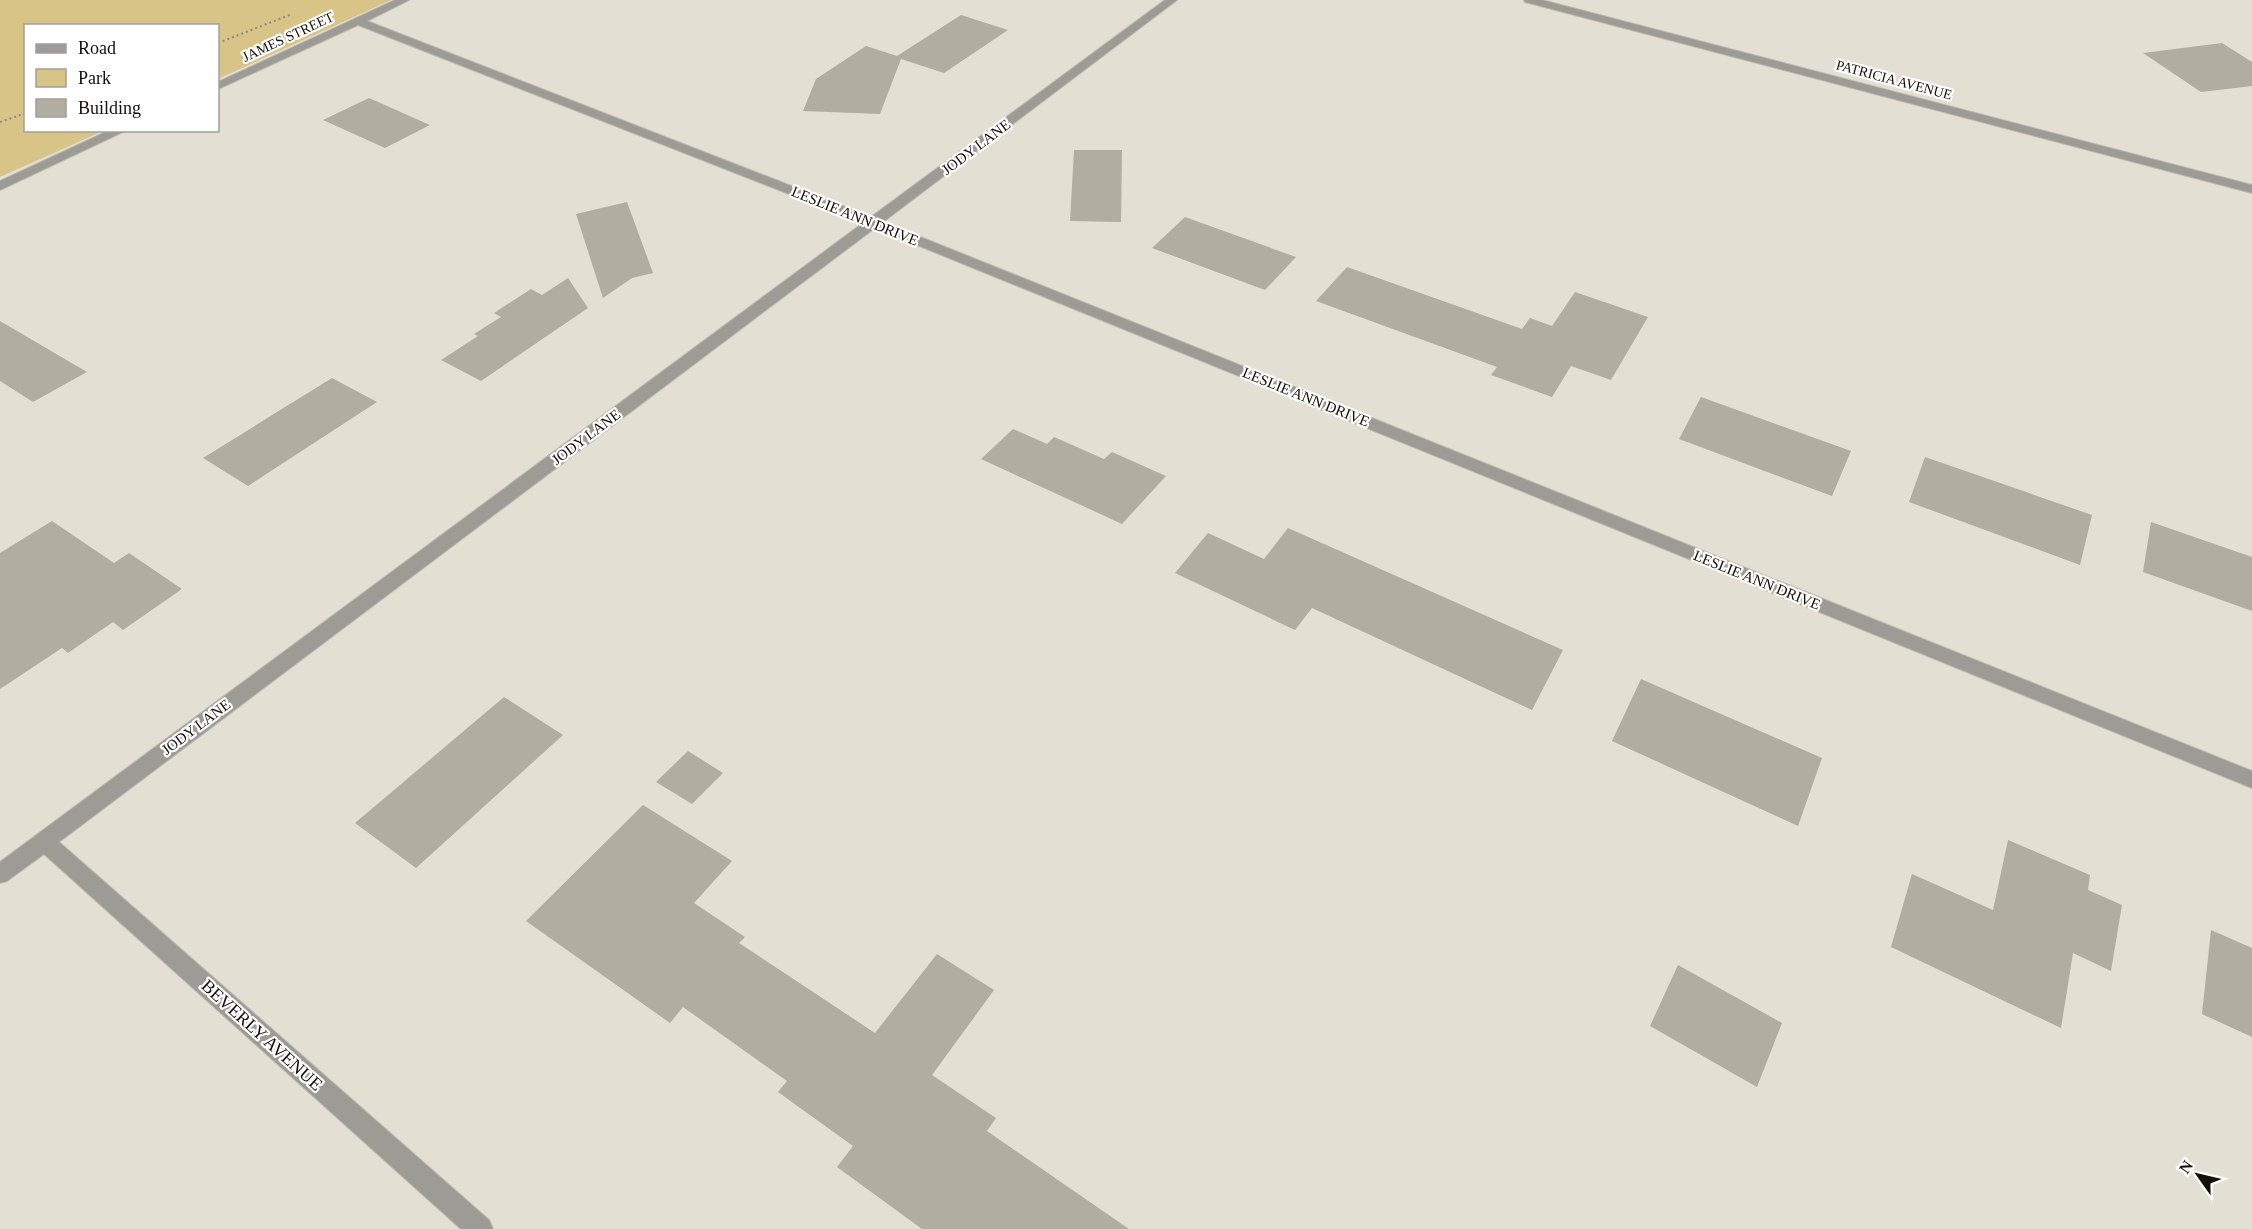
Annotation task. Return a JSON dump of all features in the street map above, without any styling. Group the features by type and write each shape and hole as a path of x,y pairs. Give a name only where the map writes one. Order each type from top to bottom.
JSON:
{"street":[{"name":"JAMES STREET","path":"219,86 404,0"},
{"name":"JODY LANE","path":"0,874 1172,0"},
{"name":"PATRICIA AVENUE","path":"1529,0 2252,189"},
{"name":"LESLIE ANN DRIVE","path":"357,21 874,223 2252,780"},
{"path":"0,186 117,132"},
{"name":"BEVERLY AVENUE","path":"44,841 480,1229"}],"path":[{"path":"219,43 295,13"},
{"path":"0,122 24,114"}],"green space":[{"path":"0,0 391,0 219,79 219,24 24,24 24,132 101,132 0,177"}],"building":[{"path":"961,15 1008,30 944,73 901,59 880,114 803,111 816,79 866,46 897,56"},
{"path":"2222,43 2252,62 2252,86 2201,92 2143,53"},
{"path":"369,98 430,125 385,148 323,120"},
{"path":"1074,150 1122,150 1121,222 1070,221"},
{"path":"627,202 653,273 632,278 603,298 576,214"},
{"path":"1185,217 1296,257 1265,290 1152,248"},
{"path":"1347,267 1522,329 1530,318 1552,326 1575,292 1648,317 1611,380 1571,366 1552,397 1491,375 1497,367 1316,301"},
{"path":"568,278 588,308 481,381 441,360 478,336 474,334 501,317 494,313 531,289 542,295"},
{"path":"0,321 87,372 33,402 0,381"},
{"path":"332,378 377,402 248,486 203,458"},
{"path":"1701,397 1851,451 1832,496 1679,439"},
{"path":"1013,429 1047,444 1054,437 1104,459 1112,452 1166,476 1122,524 981,459"},
{"path":"1925,457 2092,515 2080,565 1909,502"},
{"path":"52,521 114,563 129,553 182,589 123,630 113,622 68,653 62,648 0,689 0,553"},
{"path":"2151,522 2252,557 2252,611 2143,572"},
{"path":"1288,528 1563,650 1532,710 1312,608 1295,630 1175,573 1208,533 1264,559"},
{"path":"1641,679 1822,758 1798,826 1612,741"},
{"path":"504,697 563,735 416,868 355,823"},
{"path":"688,751 723,773 692,804 656,782"},
{"path":"643,805 732,861 694,903 745,937 739,943 875,1033 937,954 994,990 932,1075 996,1118 987,1131 1129,1229 922,1229 837,1167 853,1146 778,1092 787,1081 683,1007 670,1023 526,921"},
{"path":"2008,840 2090,875 2088,890 2122,905 2111,971 2073,953 2061,1028 1891,947 1912,874 1993,910"},
{"path":"2211,930 2252,948 2252,1037 2202,1014"},
{"path":"1678,965 1782,1023 1757,1087 1650,1026"}]}
